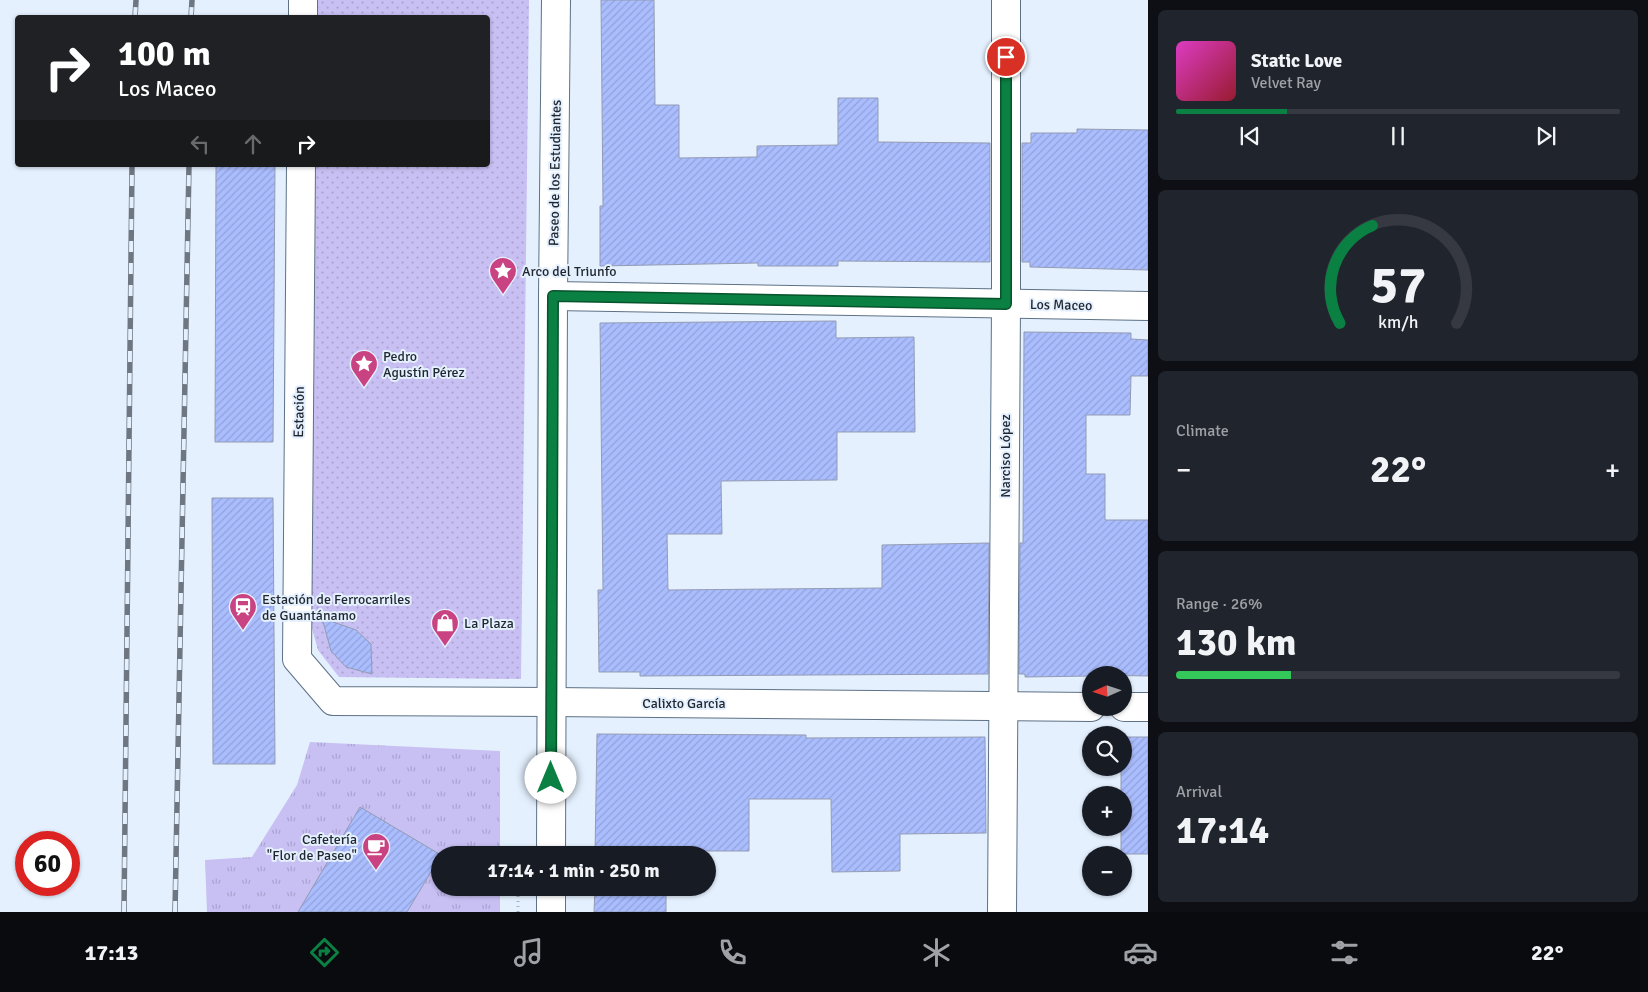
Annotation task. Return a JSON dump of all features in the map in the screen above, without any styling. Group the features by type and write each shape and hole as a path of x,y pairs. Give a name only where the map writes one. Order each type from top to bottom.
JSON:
{"street":[{"path":"303,0 303,15"},
{"name":"Paseo de los Estudiantes","path":"551,846 556,0"},
{"name":"Narciso López","path":"1002,912 1006,0"},
{"name":"Estación","path":"296,659 302,167"},
{"name":"Los Maceo","path":"553,296 1148,306"},
{"name":"Calixto García","path":"296,659 333,701 1082,707"},
{"path":"1132,707 1148,707"},
{"path":"551,896 551,912"}],"path":[{"path":"518,896 518,912"}],"green space":[{"path":"316,0 529,0 521,679 339,677 318,650 310,621 314,167 490,167 490,15 316,15"},
{"path":"310,742 500,751 500,846 431,846 431,896 500,896 500,912 207,912 205,860 252,857 297,785"}],"building":[{"path":"601,0 654,0 655,105 679,105 679,158 757,157 757,146 838,145 838,98 878,98 878,142 990,143 990,262 838,261 838,266 758,266 758,263 600,266 600,206 603,206"},
{"path":"1077,129 1148,130 1148,270 1030,267 1030,262 1022,262 1022,143 1031,143 1031,133 1077,133"},
{"path":"216,167 275,167 273,442 215,442"},
{"path":"836,321 836,338 914,337 915,432 837,432 837,480 721,481 722,534 667,534 668,590 882,588 882,545 989,543 988,674 640,676 640,672 599,672 598,590 603,590 600,323"},
{"path":"1024,332 1131,333 1131,339 1148,340 1148,376 1131,376 1130,415 1086,415 1086,474 1105,474 1105,520 1148,520 1148,676 1132,676 1132,666 1082,666 1082,676 1025,677 1025,674 1019,674 1020,543 1023,543"},
{"name":"Estación de Ferrocarriles de Guantánamo","path":"212,498 273,498 275,764 213,764"},
{"path":"322,618 356,630 371,644 372,674 346,667 331,651"},
{"path":"597,734 806,735 806,738 985,737 986,833 900,834 900,871 832,872 831,799 749,799 749,851 716,851 716,846 595,846"},
{"path":"1132,737 1148,737 1148,854 1132,854 1132,846 1121,846 1121,836 1132,836 1132,786 1121,786 1121,776 1132,776"},
{"path":"360,807 431,849 431,872 407,912 298,912"},
{"path":"595,896 666,896 666,912 594,912"}],"railway":[{"path":"135,15 136,0"},
{"path":"191,15 192,0"},
{"path":"124,912 132,167"},
{"path":"175,912 189,167"}],"place":[{"name":"Arco del Triunfo","path":"503,295"},
{"name":"Pedro Agustín Pérez","path":"364,388"},
{"name":"Estación de Ferrocarriles de Guantánamo","path":"243,631"},
{"name":"La Plaza","path":"445,647"},
{"name":"Cafetería \"Flor de Paseo\"","path":"376,871"}],"route":[{"path":"551,778 553,296 1006,304 1006,57"}]}
